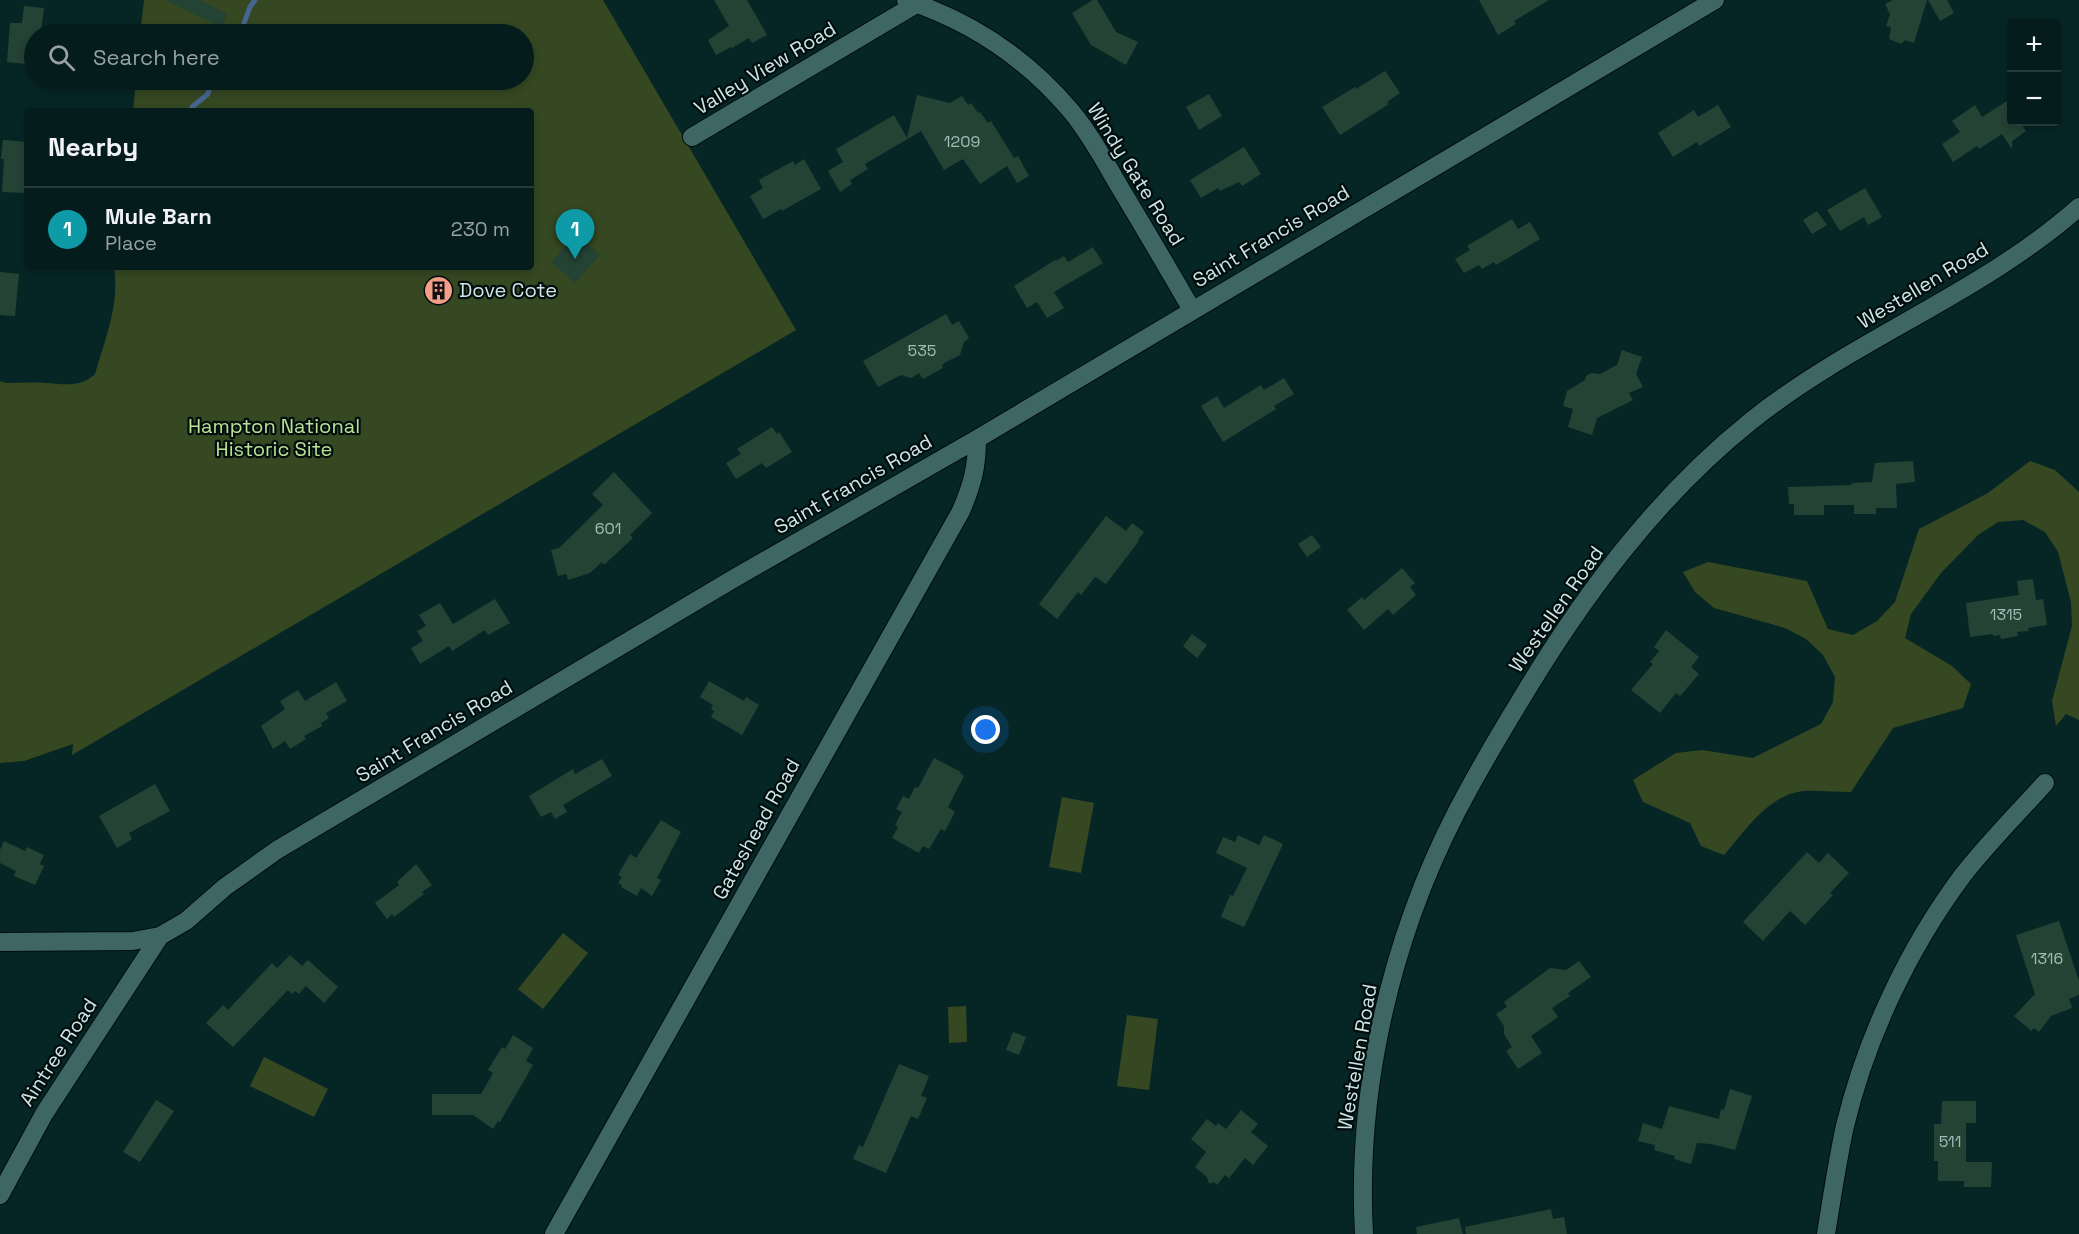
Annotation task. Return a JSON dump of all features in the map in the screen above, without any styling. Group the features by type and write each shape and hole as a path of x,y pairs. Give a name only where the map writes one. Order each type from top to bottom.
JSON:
{"street":[{"name":"Saint Francis Road","path":"0,942 133,941 160,936 186,921 225,887 276,850 733,579 977,439 1715,0"},
{"name":"Windy Gate Road","path":"915,1 974,29 1009,52 1042,80 1071,111 1098,151 1192,310"},
{"name":"Valley View Road","path":"692,137 915,1"},
{"name":"Westellen Road","path":"1364,1234 1363,1184 1366,1110 1390,990 1420,893 1456,813 1527,688 1585,600 1670,498 1726,442 1752,420 1807,381 2030,247 2079,207"},
{"name":"Gateshead Road","path":"554,1234 961,511 971,488 976,466 977,439"},
{"path":"1826,1234 1845,1126 1855,1091 1894,989 1931,923 1964,874 2045,783"},
{"name":"Aintree Road","path":"0,1195 44,1114 160,936"}],"green space":[{"name":"Hampton National Historic Site","path":"144,0 603,0 796,330 72,755 73,744 24,761 0,763 0,381 72,384 84,381 95,374 113,308 114,270 534,270 534,108 133,108 135,90 534,90 534,24 141,24"},
{"path":"2030,461 2055,470 2079,492 2079,720 2066,714 2056,726 2052,701 2072,626 2071,602 2058,552 2045,532 2023,520 1998,522 1978,535 1941,573 1911,614 1905,638 1952,666 1971,684 1963,708 1893,728 1851,792 1803,791 1779,799 1749,825 1724,855 1701,846 1690,823 1643,802 1633,780 1676,753 1702,750 1753,758 1821,724 1833,702 1835,677 1823,655 1806,639 1785,628 1714,608 1695,592 1683,572 1708,562 1807,581 1828,629 1853,635 1877,621 1895,602 1919,529 1988,493"},
{"path":"1062,797 1094,803 1081,873 1049,867"},
{"path":"563,933 588,953 543,1009 518,989"},
{"path":"966,1006 967,1042 949,1043 948,1007"},
{"path":"1127,1015 1158,1019 1149,1090 1117,1086"},
{"path":"264,1057 328,1089 314,1117 250,1086"}],"building":[{"path":"165,0 200,0 227,14 222,24 215,24"},
{"path":"714,0 747,0 767,35 752,43 749,38 716,55 708,40 729,26"},
{"path":"1093,0 1097,0 1116,32 1138,42 1126,65 1091,45 1072,13"},
{"path":"1479,0 1549,0 1514,21 1516,24 1498,35"},
{"path":"1893,0 1927,0 1914,43 1905,40 1901,44 1889,39 1891,27 1886,26 1890,14 1885,4"},
{"path":"1928,0 1947,0 1954,13 1940,21"},
{"path":"24,6 44,8 42,24 24,24 24,64 7,62 10,23 22,23"},
{"path":"1385,71 1400,93 1387,102 1389,104 1340,135 1322,107"},
{"path":"1209,94 1222,116 1199,130 1186,107"},
{"path":"917,95 950,103 962,96 968,105 971,103 988,123 991,121 1014,158 1018,156 1029,176 1017,183 1007,166 980,184 963,159 944,170 921,131 865,164 868,169 850,180 852,184 840,192 828,171 843,162 836,149 894,115 907,138"},
{"path":"2007,101 2007,126 2023,126 2026,131 2012,141 2012,149 2002,134 1979,149 1977,146 1953,162 1942,144 1960,132 1952,121 1975,105 1982,117"},
{"path":"1718,105 1731,127 1699,146 1697,142 1673,157 1658,133 1694,110 1698,117"},
{"path":"3,140 24,142 24,193 2,192 4,159 1,159"},
{"path":"1244,147 1261,174 1242,186 1239,182 1220,191 1218,188 1201,198 1190,180"},
{"path":"804,159 821,189 763,219 750,196 763,188 759,180 793,161 795,165"},
{"path":"1865,188 1882,217 1868,225 1864,217 1840,231 1827,210"},
{"path":"1817,211 1827,225 1812,234 1803,220"},
{"path":"1512,219 1518,229 1530,222 1540,239 1496,265 1494,262 1482,269 1479,265 1464,273 1455,259 1470,250 1467,246"},
{"path":"576,234 600,255 575,283 551,262"},
{"path":"1093,247 1103,263 1054,292 1064,308 1047,318 1037,302 1027,308 1014,286 1055,260 1064,256 1068,262"},
{"path":"0,272 19,274 15,316 0,315"},
{"name":"Dove Cote","path":"447,281 449,298 428,300 426,283"},
{"path":"946,314 952,325 959,321 969,338 964,342 960,355 944,363 943,368 923,379 919,373 911,378 901,375 878,387 863,361"},
{"path":"1622,350 1642,357 1636,374 1643,387 1629,393 1633,400 1597,418 1592,435 1568,427 1573,409 1563,406 1567,391 1585,380 1586,376 1591,373 1600,374 1617,365"},
{"path":"1284,378 1294,394 1274,406 1276,409 1223,442 1201,406 1217,396 1224,408 1261,385 1264,390"},
{"path":"772,427 777,434 779,432 792,452 766,468 762,463 736,479 726,463 741,454 737,449"},
{"path":"1913,461 1915,482 1896,484 1897,508 1876,508 1876,514 1854,514 1854,505 1824,505 1824,515 1794,515 1794,504 1789,504 1788,487 1872,482 1875,463"},
{"path":"614,472 652,513 630,535 633,538 604,565 602,562 590,573 568,580 566,574 558,576 551,550 559,548 603,505 592,494"},
{"path":"1106,516 1126,531 1132,523 1144,532 1106,584 1095,577 1081,595 1078,592 1057,619 1039,604"},
{"path":"1312,535 1321,547 1307,557 1298,544"},
{"path":"1402,568 1415,583 1410,587 1416,595 1393,615 1388,609 1364,630 1347,610 1362,597 1364,600"},
{"path":"2033,579 2036,600 2043,599 2047,625 2028,628 2029,631 2017,632 2018,636 2001,639 2000,635 1993,636 1993,634 1970,637 1966,603 2019,595 2017,581"},
{"path":"495,599 510,623 488,635 485,630 452,651 449,646 420,664 411,648 423,641 417,631 426,626 419,615 440,603 453,624"},
{"path":"1666,630 1699,657 1691,667 1699,674 1680,696 1676,693 1660,713 1631,690 1653,664 1650,662 1659,651 1654,647"},
{"path":"1192,634 1207,645 1197,658 1183,646"},
{"path":"709,681 744,701 746,697 759,705 742,735 711,717 714,711 711,709 713,705 700,697"},
{"path":"336,682 347,701 326,713 329,718 321,723 322,726 304,736 306,739 290,749 285,741 273,749 261,726 285,709 280,701 298,690 305,701"},
{"path":"934,758 961,772 964,776 948,807 955,812 945,831 941,829 929,849 923,846 919,853 892,838 898,827 895,825 902,812 896,809 903,796 909,799 915,787 918,788"},
{"path":"602,759 612,776 563,805 567,812 555,819 551,812 541,817 529,796 573,769 575,774"},
{"path":"155,784 170,811 129,833 132,839 117,848 99,816"},
{"path":"661,820 681,832 657,878 661,880 652,896 641,888 637,896 621,887 622,885 618,883 622,877 618,875 630,854 636,858"},
{"path":"1238,835 1259,845 1264,835 1283,844 1244,927 1221,917 1230,895 1233,896 1247,868 1216,853 1223,837 1235,842"},
{"path":"4,841 25,851 27,847 44,855 40,864 44,866 35,885 14,876 16,871 0,863 0,850"},
{"path":"1807,852 1819,863 1828,853 1849,873 1830,893 1833,895 1805,925 1790,911 1763,941 1743,922"},
{"path":"416,864 432,885 394,917 392,914 387,919 375,903 399,885 397,882"},
{"path":"2059,921 2079,981 2079,995 2069,999 2072,1008 2051,1016 2039,1032 2034,1028 2031,1031 2014,1016 2035,994 2016,935"},
{"path":"290,955 302,966 308,960 338,987 324,1003 306,986 299,994 295,991 292,994 288,990 233,1047 206,1023 223,1005 228,1010 272,963 277,968"},
{"path":"1579,961 1591,977 1568,993 1570,996 1552,1008 1558,1017 1531,1036 1542,1053 1518,1069 1506,1051 1512,1047 1504,1034 1504,1026 1496,1014 1507,1007 1504,1002 1550,968 1566,970"},
{"path":"1013,1032 1026,1037 1019,1055 1006,1050"},
{"path":"513,1035 533,1048 526,1061 533,1065 500,1122 498,1121 493,1129 473,1115 432,1115 432,1094 481,1094 493,1073 488,1070 502,1047 505,1049"},
{"path":"899,1064 929,1076 921,1096 927,1098 918,1119 911,1116 886,1173 853,1159 859,1145 863,1147"},
{"path":"1730,1089 1752,1096 1735,1150 1697,1143 1691,1164 1674,1159 1675,1156 1654,1150 1655,1145 1638,1141 1643,1123 1662,1129 1669,1106 1719,1119"},
{"path":"156,1100 174,1111 140,1162 123,1152"},
{"path":"1942,1101 1976,1101 1976,1123 1966,1123 1966,1162 1992,1162 1991,1187 1964,1187 1964,1181 1938,1181 1938,1161 1934,1161 1934,1124 1941,1124"},
{"path":"1241,1110 1258,1124 1251,1132 1268,1146 1253,1165 1245,1158 1229,1178 1225,1175 1217,1185 1214,1182 1209,1184 1207,1177 1195,1167 1206,1152 1191,1139 1207,1119 1216,1126 1218,1123 1226,1129"},
{"path":"1551,1209 1553,1219 1564,1217 1567,1234 1466,1234 1465,1227"},
{"path":"1459,1218 1463,1234 1417,1234 1416,1227"}],"waterway":[{"path":"244,24 255,0"},
{"path":"192,108 208,94 209,90"}],"place":[{"name":"Mule Barn","path":"575,259"},
{"name":"Dove Cote","path":"438,290"}]}
